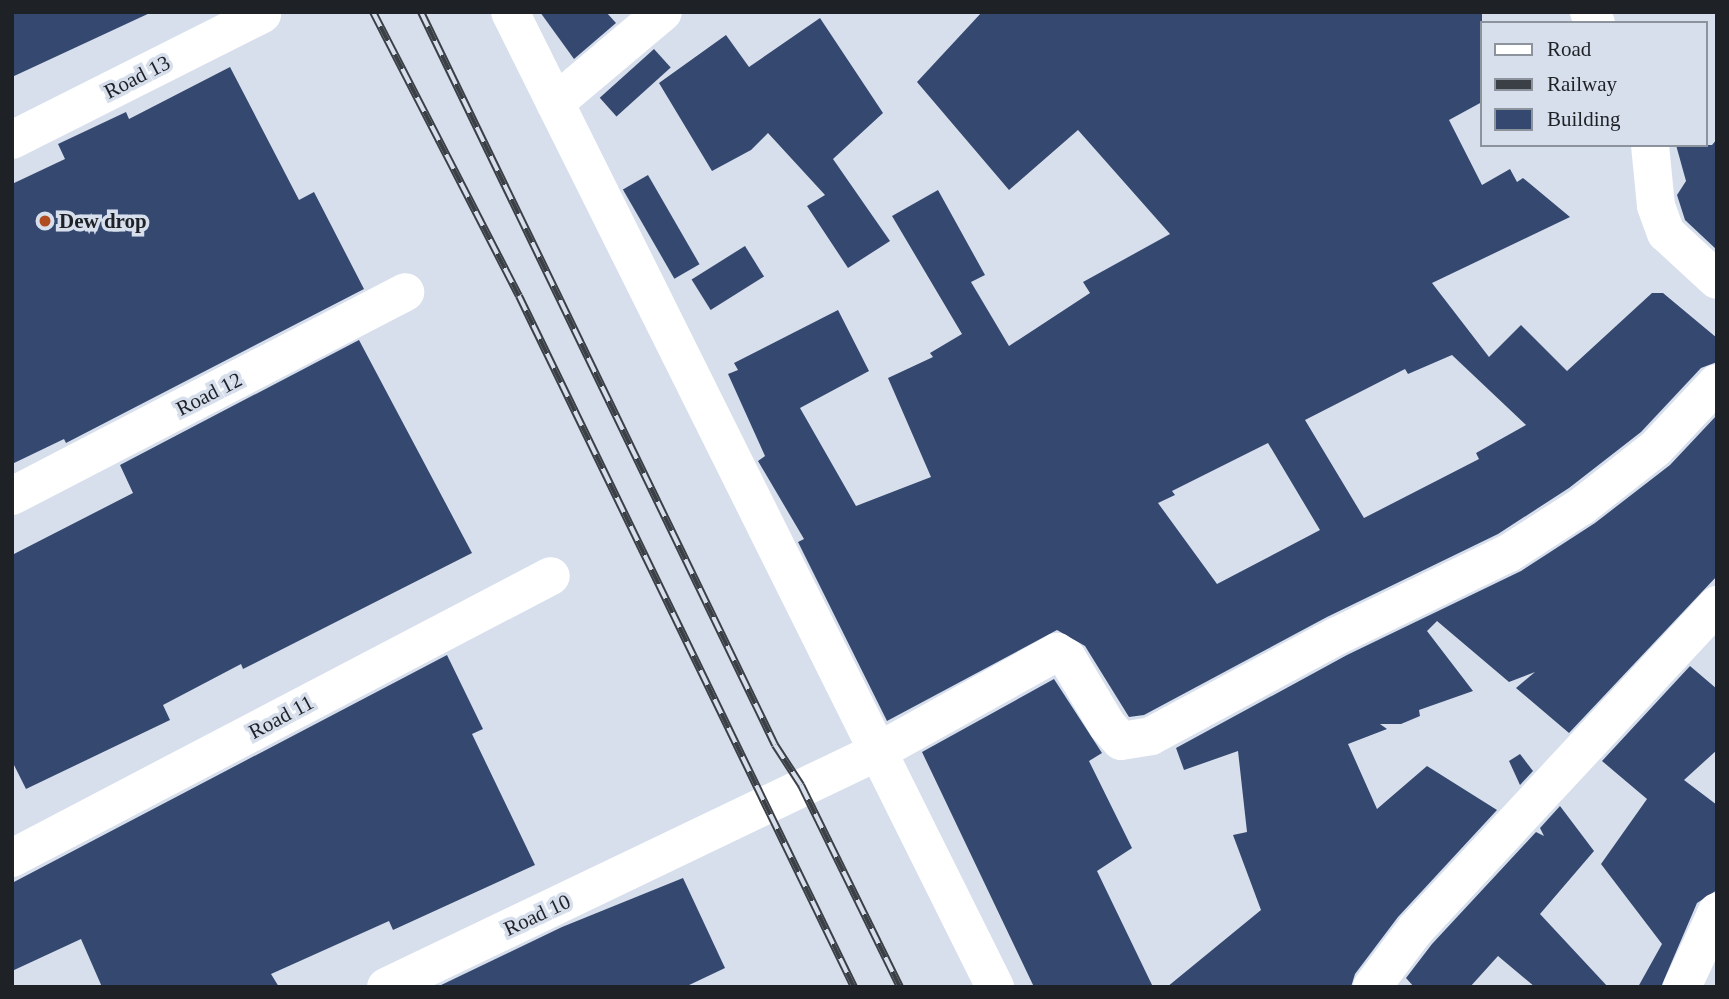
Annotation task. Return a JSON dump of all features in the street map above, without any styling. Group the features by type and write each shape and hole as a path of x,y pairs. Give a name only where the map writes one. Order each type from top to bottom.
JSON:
{"street":[{"path":"510,12 995,987"},
{"path":"555,103 663,12"},
{"name":"Road 13","path":"12,140 261,14"},
{"path":"1650,147 1656,206 1666,233 1717,279"},
{"name":"Road 12","path":"12,496 405,292"},
{"name":"Road 10","path":"394,985 688,844 801,785 879,751 1057,652 1067,657 1121,741 1151,736 1337,636 1509,553 1583,506 1656,448 1717,383"},
{"name":"Road 11","path":"12,858 551,576"},
{"path":"1372,987 1415,930 1717,604"},
{"path":"1682,987 1717,912"}],"building":[{"path":"12,12 152,12 12,77"},
{"path":"540,12 606,12 616,23 574,59"},
{"path":"982,12 1482,12 1480,103 1449,120 1482,185 1510,169 1517,182 1523,178 1570,217 1432,283 1489,357 1521,325 1567,371 1652,293 1663,293 1717,338 1717,362 1701,368 1641,432 1569,488 1498,534 1327,617 1144,715 1129,717 1085,646 1057,630 887,721 798,542 804,539 758,461 765,456 728,374 738,370 734,363 838,310 869,371 800,408 856,506 931,477 888,378 933,357 930,353 962,334 892,216 938,190 985,275 971,282 1009,346 1090,293 1083,282 1170,234 1078,130 1009,190 917,82","holes":["1452,355 1526,425 1476,453 1479,459 1364,518 1305,420 1405,369 1408,374","1268,443 1320,530 1217,584 1158,503 1175,495 1172,491"]},
{"path":"820,18 883,113 833,159 890,241 848,268 807,206 825,195 768,133 751,150 712,171 659,83 726,35 749,67"},
{"path":"654,49 671,68 616,116 600,98"},
{"path":"230,67 299,200 314,192 364,289 66,443 64,439 12,464 12,184 65,159 58,144 126,112 129,119"},
{"path":"1717,139 1717,250 1685,220 1677,195 1686,181 1677,147 1712,145"},
{"path":"648,175 700,264 674,279 623,190"},
{"path":"745,246 764,277 711,310 692,279"},
{"path":"359,340 472,553 243,669 241,664 163,705 170,720 26,789 12,761 12,555 133,493 120,465"},
{"path":"1717,415 1717,576 1569,733 1516,688 1535,672 1509,682 1437,621 1427,631 1473,691 1419,710 1420,716 1401,724 1380,724 1387,729 1348,744 1377,809 1427,766 1497,810 1398,917 1355,974 1351,987 1167,987 1261,910 1233,835 1247,832 1238,751 1184,770 1176,748 1347,655 1521,571 1595,523 1670,465"},
{"path":"447,655 483,729 472,734 535,865 393,930 389,921 271,974 279,987 102,987 81,939 12,971 12,883"},
{"path":"1690,666 1717,689 1717,750 1684,780 1717,805 1717,890 1697,903 1661,987 1638,987 1662,944 1601,864 1647,799 1602,761"},
{"path":"1054,679 1102,753 1089,761 1132,848 1097,871 1153,987 1034,987 922,752"},
{"path":"1520,754 1533,771 1520,785 1509,761"},
{"path":"1560,806 1594,851 1540,914 1608,987 1535,987 1498,956 1470,987 1414,987 1406,978 1432,944 1536,832 1544,836 1540,828"},
{"path":"683,878 725,968 685,987 437,987 562,927"}],"railway":[{"path":"373,12 519,296 854,987"},
{"path":"421,12 775,745 801,785 900,987"}],"place":[{"name":"Dew drop","path":"45,221"}]}
